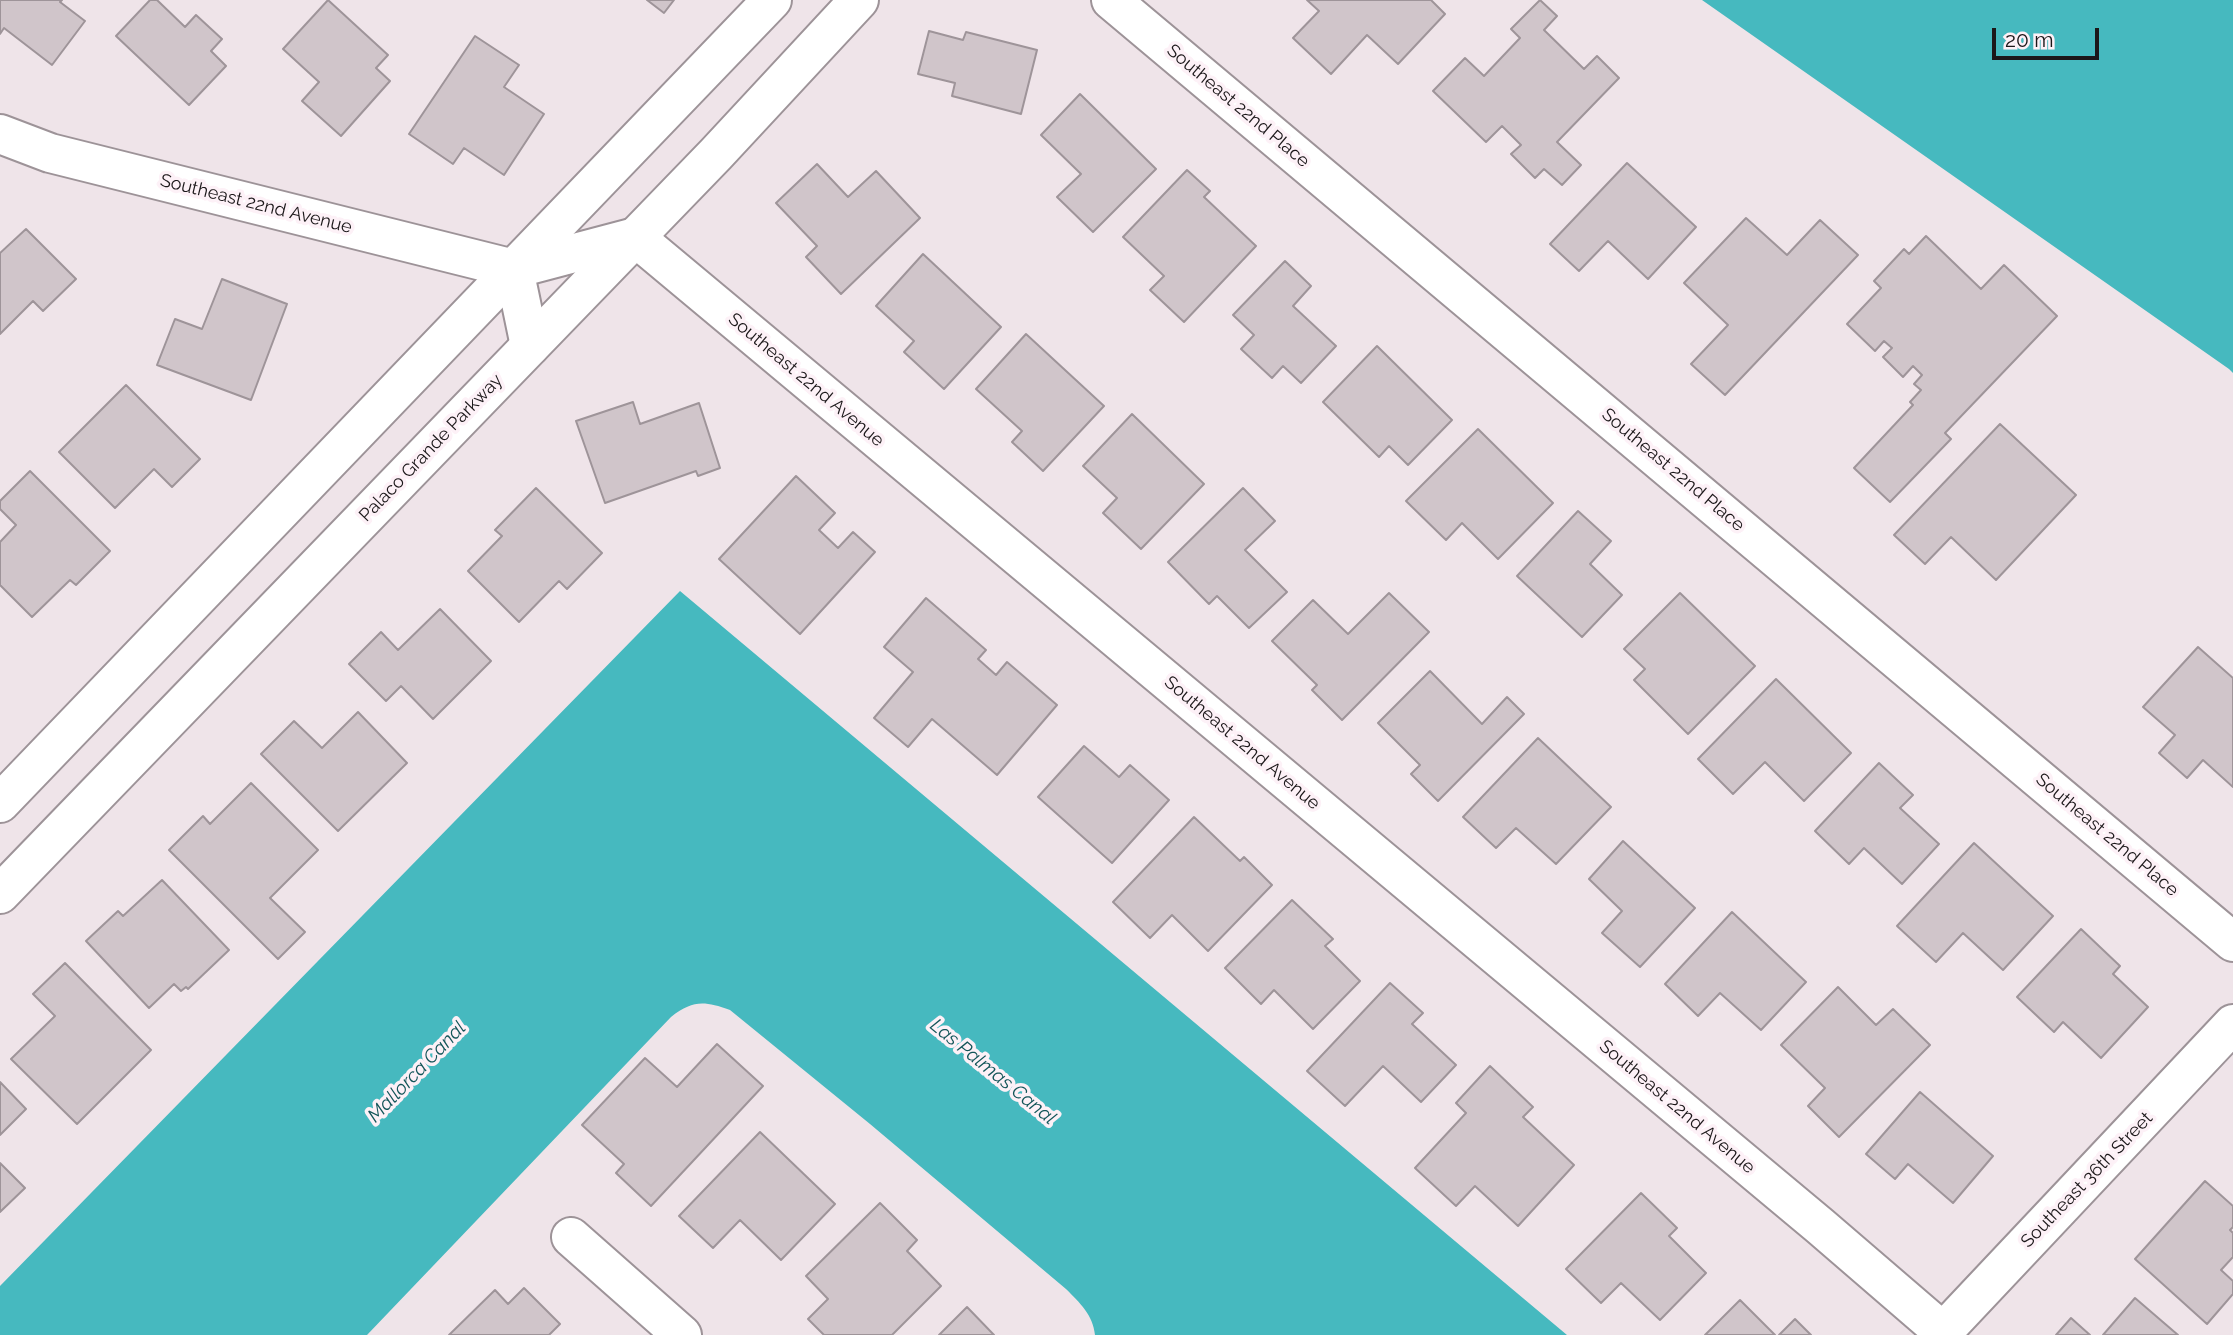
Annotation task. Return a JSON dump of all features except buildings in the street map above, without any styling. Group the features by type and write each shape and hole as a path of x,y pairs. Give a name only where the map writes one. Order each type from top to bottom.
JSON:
{"street":[{"path":"0,803 772,0"},
{"name":"Palaco Grande Parkway","path":"0,894 635,237 859,0"},
{"name":"Southeast 22nd Place","path":"1111,0 2233,942"},
{"name":"Southeast 22nd Avenue","path":"0,134 50,153 514,269 635,237 1820,1226 1941,1334"},
{"path":"514,269 530,346"},
{"name":"Southeast 36th Street","path":"1941,1334 2233,1024"},
{"path":"571,1237 682,1335"}],"water":[{"path":"1702,0 2233,0 2233,373 2229,369"},
{"path":"680,591 1567,1335 1095,1335 1089,1315 1066,1289 870,1124 730,1010 699,1004 686,1007 671,1017 367,1335 0,1335 0,1286"}],"water label":[{"name":"Mallorca Canal","path":"417,1072"},
{"name":"Las Palmas Canal","path":"993,1072"}]}
